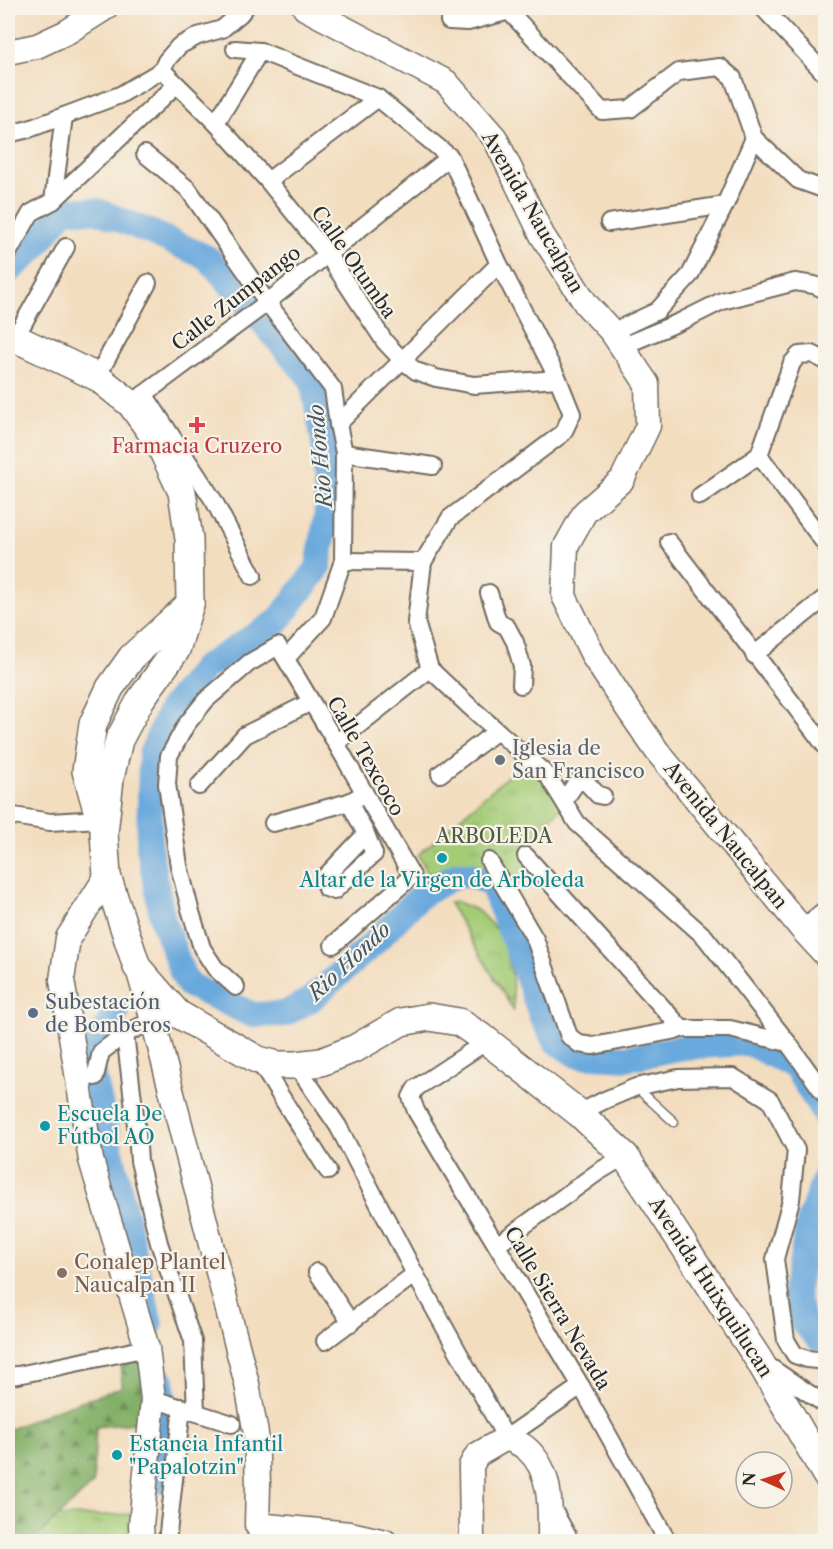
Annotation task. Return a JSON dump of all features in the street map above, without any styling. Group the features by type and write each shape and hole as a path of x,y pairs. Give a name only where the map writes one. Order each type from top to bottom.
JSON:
{"main road":[{"path":"8,52 36,46 67,32 105,8"},
{"name":"Avenida Naucalpan","path":"313,9 446,82 495,138 542,236 586,304 618,339 647,384 648,426 622,480 585,512 566,546 564,596 594,657 633,718 657,751 825,955"},
{"path":"11,337 138,399 182,492 189,539 190,604 176,650 141,699 119,740 102,826 107,876 137,967 166,1017 247,1384 256,1434 257,1533 350,1534 385,1542"},
{"path":"107,876 68,938 62,980 91,1160 147,1348 171,1404 141,1525 142,1542"},
{"path":"166,1017 258,1060"},
{"name":"Avenida Huixquilucan","path":"258,1060 278,1065 321,1062 356,1048 401,1022 429,1017 459,1022 487,1041 579,1113 625,1156 759,1360 825,1475"},
{"path":"470,1542 472,1536 471,1466 477,1455 506,1438 527,1448 543,1470 550,1503 549,1542"}],"street":[{"path":"8,134 29,129 120,95 162,70 166,61 179,46 198,36 222,29 245,8"},
{"path":"763,8 825,75"},
{"path":"451,14 468,22 508,9 602,111 630,109 679,72 720,67 733,78 754,138 798,180 825,190"},
{"path":"235,49 260,51 378,98 450,157 499,264 558,379 572,414 563,433 450,519 423,562 416,622 430,669 549,776 577,824 705,937 788,1043 825,1096"},
{"path":"216,123 260,51"},
{"name":"Calle Otumba","path":"162,70 216,123 268,181 327,254 385,342 416,371 436,378 474,385 558,379"},
{"path":"8,253 31,213 53,201 177,85"},
{"path":"268,181 378,98"},
{"path":"53,201 64,116"},
{"path":"618,339 657,311 690,274 725,205 754,138"},
{"path":"146,154 188,189 264,305 333,389 344,453 343,561 323,618 290,654 281,651 249,663 206,700 186,725 169,756 167,784 179,866 190,909 202,948 215,968 236,987"},
{"name":"Calle Zumpango","path":"138,399 264,305 450,157"},
{"path":"609,223 725,205"},
{"path":"11,337 66,247"},
{"path":"338,424 499,264"},
{"path":"618,339 684,320 722,301 774,286 795,282 814,285 825,290"},
{"path":"97,377 148,283"},
{"path":"700,496 759,455 792,363 799,355 812,354 825,362"},
{"path":"138,399 214,501 253,576"},
{"path":"344,453 433,466"},
{"path":"759,455 825,545"},
{"path":"669,542 825,747"},
{"path":"343,561 423,562"},
{"path":"489,593 498,622 507,627 515,642 522,666 521,685"},
{"path":"754,655 825,597"},
{"name":"Calle Texcoco","path":"281,651 336,743 356,798 411,876 333,945"},
{"path":"336,743 430,669"},
{"path":"199,786 245,735 311,702"},
{"path":"440,774 497,731"},
{"path":"564,801 576,783 585,781 598,795 603,796"},
{"path":"273,823 356,798 374,854 334,891 326,888 325,877 366,834"},
{"path":"8,815 50,822 102,826"},
{"path":"526,856 682,1029"},
{"path":"489,861 535,939 569,1036 579,1044 593,1046 682,1029 730,1029 788,1043"},
{"path":"802,929 825,909"},
{"path":"95,1077 101,1052 125,1035 166,1017"},
{"path":"125,1035 139,1161 159,1243 193,1341 171,1404 167,1542"},
{"name":"Calle Sierra Nevada","path":"487,1041 416,1088 411,1097 416,1111 581,1386 668,1542"},
{"path":"258,1060 328,1171"},
{"path":"296,1065 338,1126 415,1274 506,1438 581,1386"},
{"path":"579,1113 636,1087 678,1078 733,1077 770,1100 796,1150 791,1200 775,1259 786,1340 795,1354 807,1359 825,1361"},
{"path":"497,1245 598,1172 625,1156"},
{"path":"317,1272 351,1323"},
{"path":"325,1341 415,1274"},
{"path":"8,1376 147,1348"},
{"path":"759,1360 825,1405"},
{"path":"171,1404 232,1424"},
{"path":"550,1503 571,1542"}],"lane":[{"path":"636,1087 674,1122"}],"green space":[{"name":"ARBOLEDA","path":"535,752 553,779 563,805 527,846 542,873 508,889 500,874 478,868 452,869 432,881 418,855"},
{"path":"457,902 478,911 502,935 512,975 514,1011 449,903"},
{"path":"142,1358 143,1422 96,1427 93,1484 32,1541 8,1542 8,1430 53,1411 122,1387 121,1367"},
{"path":"132,1514 133,1541 32,1542 57,1517"}],"waterway":[{"name":"Rio Hondo","path":"8,272 35,248 64,209 98,211 208,258 312,380 324,442 327,512 318,568 277,622 204,668 170,710 151,755 149,847 163,921 189,985 253,1015 284,1014 310,1000 373,944 421,895 456,875 470,875 492,885 542,1017 555,1041 576,1055 627,1058 684,1047 749,1043 795,1067 826,1119"},
{"path":"116,1013 89,1054 150,1325"},
{"name":"Rio Hondo","path":"826,1174 809,1222 796,1293 802,1321 818,1338 826,1339"},
{"path":"155,1482 164,1427 162,1381"}],"place":[{"name":"Farmacia Cruzero","path":"197,425"},
{"name":"Iglesia de San Francisco","path":"500,760"},
{"name":"Altar de la Virgen de Arboleda","path":"442,858"},
{"name":"Subestación de Bomberos","path":"33,1013"},
{"name":"Escuela De Fútbol AO","path":"45,1126"},
{"name":"Conalep Plantel Naucalpan II","path":"62,1273"},
{"name":"Estancia Infantil \"Papalotzin\"","path":"117,1455"}]}
